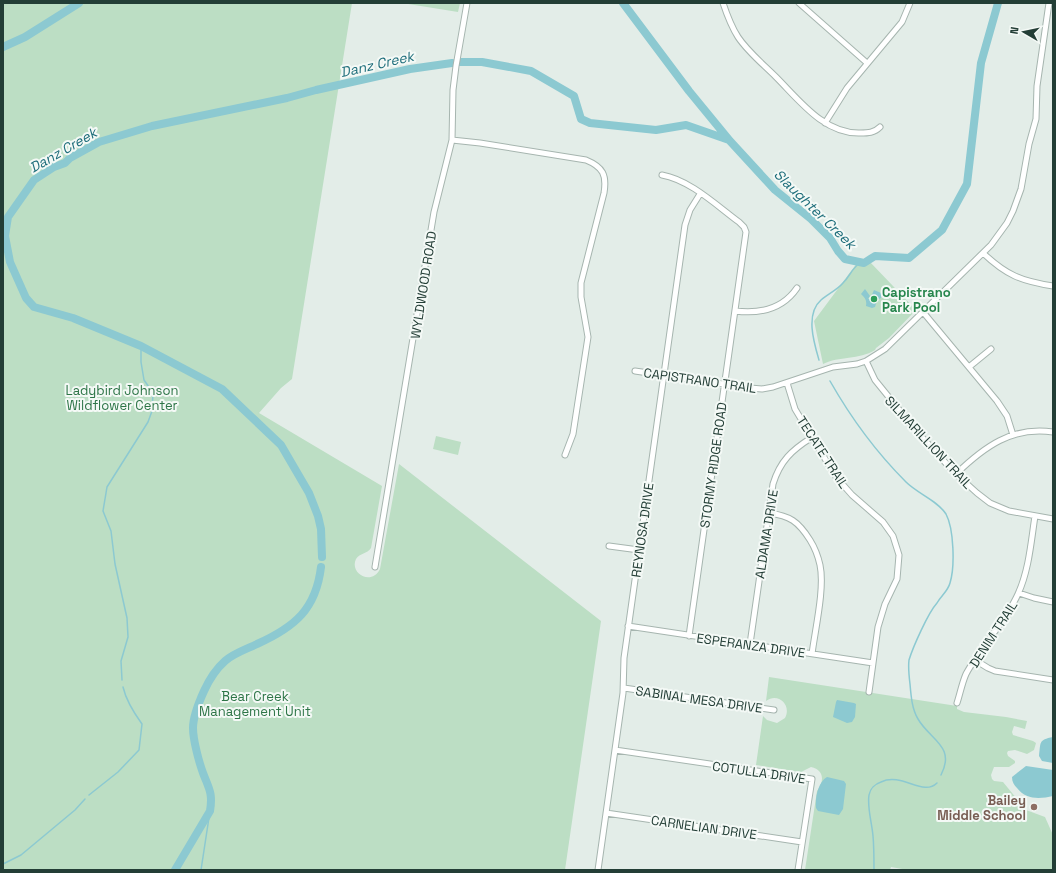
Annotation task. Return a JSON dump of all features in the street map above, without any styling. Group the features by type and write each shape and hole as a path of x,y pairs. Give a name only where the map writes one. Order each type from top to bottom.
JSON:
{"street":[{"name":"WYLDWOOD ROAD","path":"375,567 434,212 452,140 456,66 467,3"},
{"path":"723,3 733,28 745,45 825,123 842,130 858,133 873,132 880,127"},
{"path":"799,3 867,63"},
{"path":"825,123 844,93 867,63 899,26 910,3"},
{"name":"CAPISTRANO TRAIL","path":"635,371 762,388 787,383 833,367 857,364 866,361 885,349 983,253 1002,230 1013,211 1021,189 1029,144 1036,119 1037,86 1049,3"},
{"path":"452,140 586,160 592,162 602,170 606,179 604,193 581,283 581,298 588,331 585,360 573,434 565,455"},
{"name":"STORMY RIDGE ROAD","path":"662,175 682,181 739,222 745,229 725,384 689,636"},
{"name":"REYNOSA DRIVE","path":"598,870 624,688 623,662 685,225 690,210 700,194"},
{"path":"983,253 994,264 1014,276 1032,282 1053,286"},
{"path":"735,311 766,311 792,296 797,288"},
{"path":"923,312 1004,411 1013,435"},
{"path":"969,367 991,349"},
{"name":"SILMARILLION TRAIL","path":"866,361 871,373 881,389 918,433 956,474 977,493 990,503 1009,511 1053,519"},
{"name":"TECATE TRAIL","path":"787,383 795,409 836,477 852,495 877,516 887,528 893,536 899,555 897,579 885,604 878,627 869,692"},
{"path":"956,474 984,450 1013,435 1033,432 1053,432"},
{"name":"ALDAMA DRIVE","path":"750,644 773,484 782,464 795,449 812,438"},
{"path":"769,512 785,516 800,526 812,544 819,559 822,574 821,589 812,654"},
{"name":"DENIM TRAIL","path":"957,703 966,675 1011,608 1019,593 1028,562 1035,516"},
{"path":"609,546 639,550"},
{"path":"1019,593 1053,602"},
{"name":"ESPERANZA DRIVE","path":"628,626 873,663"},
{"path":"975,660 995,671 1053,680"},
{"name":"SABINAL MESA DRIVE","path":"624,688 774,710"},
{"name":"COTULLA DRIVE","path":"615,750 812,779 798,870"},
{"name":"CARNELIAN DRIVE","path":"606,813 802,842"}],"green space":[{"path":"3,3 352,3 292,379 281,388 259,413 382,486 371,548 356,559 356,569 362,576 372,577 380,569 399,464 601,621 565,870 3,870"},
{"path":"402,3 460,3 458,12"},
{"path":"870,262 916,310 875,350 862,355 823,364 814,321 857,263"},
{"path":"436,436 461,442 458,455 433,449"},
{"path":"769,677 957,706 957,709 964,712 1027,721 1025,729 1014,726 1012,732 1013,735 1036,743 1034,750 1027,754 1015,750 1008,751 1008,756 1015,761 1015,763 1009,767 994,767 991,775 994,781 1003,782 1026,810 1045,817 1053,835 1053,870 908,870 891,867 890,870 805,870 817,791 821,784 822,777 819,771 811,767 801,772 756,765 763,716 767,720 777,723 785,718 787,713 787,709 783,701 775,698 766,701"}],"water":[{"name":"Capistrano Park Pool","path":"865,289 870,296 868,299 870,299 874,290 881,293 881,298 877,300 875,307 872,308 866,306 865,299 861,294"},
{"path":"837,700 856,704 855,717 852,722 847,723 833,717"},
{"path":"1053,737 1053,763 1042,761 1039,756 1041,742 1045,739"},
{"path":"1026,766 1053,770 1053,796 1043,798 1029,797 1016,787 1012,777"},
{"path":"827,777 844,781 846,784 843,809 839,815 818,811 816,808 819,786"}],"waterway":[{"name":"Slaughter Creek","path":"3,47 25,37 79,3"},
{"name":"Slaughter Creek","path":"623,3 689,91 730,141 775,190 811,219 830,238 845,259 864,263 875,256 909,258 942,230 967,184 981,63 998,3"},
{"name":"Danz Creek","path":"460,62 482,62 531,71 574,96 581,119 590,123 656,130 686,125 729,140"},
{"name":"Danz Creek","path":"322,557 321,529 318,516 309,493 281,445 222,389 141,346 73,318 34,307 26,298 10,262 5,236 8,217 34,180 99,142 152,126 287,98 410,69 452,63"},
{"path":"819,360 813,337 813,313 821,300 841,285 855,267 861,262"},
{"path":"122,680 121,661 128,637 127,618 115,564 111,531 103,511 107,487 148,422 152,411 153,393 144,380 141,362 141,346"},
{"path":"830,381 855,421 884,459 906,482 938,505 946,514 949,521 953,548 953,568 950,583 948,589 933,608 925,622 909,660 909,675 913,707 918,719 940,744 943,750 945,765 941,775"},
{"name":"Danz Creek","path":"175,870 210,811 210,791 198,757 193,728 197,709 206,687 216,671 229,658 236,653 282,631 301,615 309,605 314,594 321,567"},
{"path":"89,795 118,772 139,750 142,724 126,697 123,687"},
{"path":"874,870 874,849 869,805 869,795 872,789 875,785 889,780 897,780 925,787 931,787 937,783"},
{"path":"3,864 21,855 75,810 85,799"},
{"path":"201,870 210,811"}],"place":[{"name":"Capistrano Park Pool","path":"874,299"},
{"name":"Bailey Middle School","path":"1034,807"}],"park label":[{"name":"Ladybird Johnson Wildflower Center","path":"122,398"},
{"name":"Bear Creek Management Unit","path":"255,704"}]}
